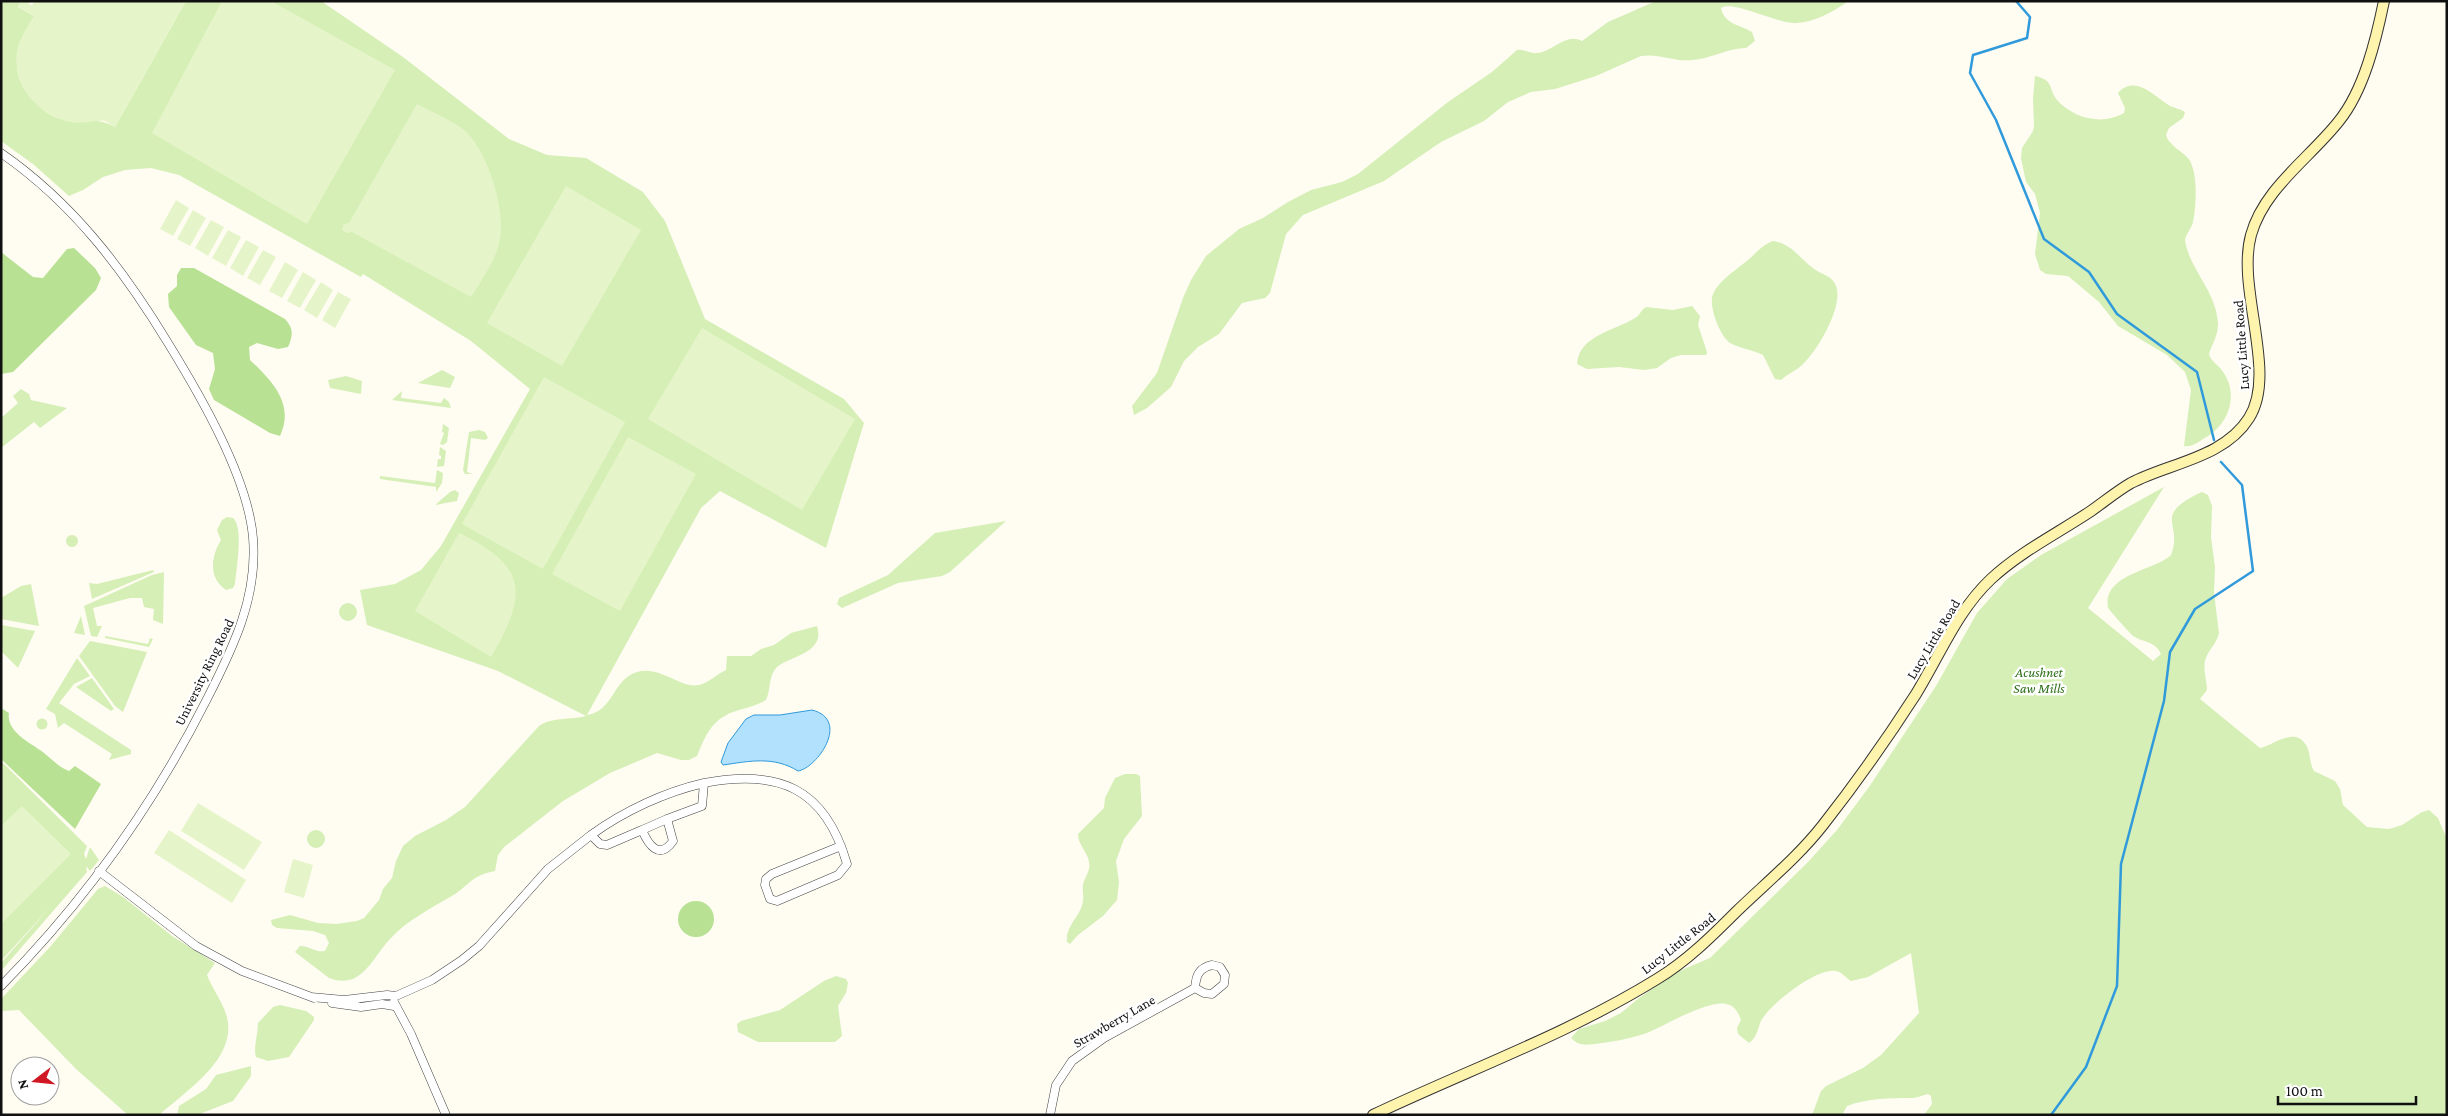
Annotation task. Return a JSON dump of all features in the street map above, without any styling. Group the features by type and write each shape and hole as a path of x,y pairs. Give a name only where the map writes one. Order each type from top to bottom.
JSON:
{"street":[{"name":"Lucy Little Road","path":"1373,1115 1552,1035 1660,978 1682,961 1712,937 1769,883 1819,830 1879,749 1917,691 1958,619 1989,581 2129,484 2223,445 2237,433 2249,419 2259,394 2258,362 2247,259 2251,234 2276,189 2340,120 2356,94 2379,24 2384,1"},
{"name":"University Ring Road","path":"1,153 76,215 109,254 135,290 178,360 222,444 244,493 252,530 254,559 251,588 244,617 229,654 175,759 137,818 99,871 40,944 1,986"},
{"path":"311,997 344,1000 396,996 432,980 462,960 493,931 548,869 592,834 630,811 672,792 704,783 758,778 776,780 791,786 817,804 828,818 841,846 847,864 838,875 785,898 770,899 765,885 766,879 772,874 841,846"},
{"path":"592,834 600,844 607,845 702,806 704,783"},
{"path":"642,830 648,843 654,848 668,848 672,841 667,819"},
{"path":"99,871 196,946 242,971 321,1001 343,1005 394,1006"},
{"name":"Strawberry Lane","path":"1050,1115 1056,1085 1072,1061 1104,1038 1195,988"},
{"path":"396,996 394,1006 411,1034 446,1115"}],"green space":[{"path":"1,1 21,1 18,7 34,16 22,39 17,61 17,71 20,82 36,103 55,117 69,120 102,122 115,127 186,1 321,1 403,57 509,139 547,155 586,158 643,192 665,221 705,319 844,399 864,423 826,548 720,491 701,508 587,715 603,708 622,682 637,672 654,672 685,684 699,685 726,670 727,656 751,656 761,649 774,645 791,633 817,626 818,635 812,648 783,663 774,671 766,700 725,715 714,724 697,756 689,760 681,760 657,753 610,773 563,801 504,847 498,855 495,871 475,879 457,893 404,926 386,943 366,970 355,978 342,981 329,978 295,952 300,946 325,951 329,943 325,935 313,931 277,928 272,925 271,920 290,915 318,923 336,924 364,918 379,900 383,889 392,878 396,861 403,846 415,836 446,820 465,807 539,726 549,721 586,716 498,671 367,625 360,590 395,584 421,570 441,546 530,389 471,341 363,274 361,277 179,175 151,168 125,170 103,177 83,190 69,196 33,164 1,141"},
{"path":"21,1 30,1 29,4 32,5 35,1 186,1 115,127 105,121 70,122 58,118 47,112 28,95 22,84 16,60 19,43 34,16 18,7"},
{"path":"222,1 271,1 395,70 307,224 152,133"},
{"path":"1656,1 1849,1 1830,13 1796,23 1778,20 1735,7 1727,6 1721,8 1725,18 1752,32 1755,41 1746,48 1739,48 1699,59 1679,60 1647,55 1641,56 1596,76 1555,89 1531,92 1508,102 1484,121 1441,142 1384,181 1303,215 1286,234 1270,293 1265,298 1242,303 1219,334 1198,347 1184,361 1171,387 1147,408 1134,415 1132,406 1157,373 1191,280 1206,256 1239,229 1263,218 1311,190 1342,182 1358,174 1448,102 1492,72 1517,50 1537,53 1571,39 1582,41 1608,22"},
{"path":"2035,76 2048,82 2054,96 2064,106 2088,118 2106,119 2124,113 2125,108 2118,93 2124,88 2131,86 2138,86 2151,92 2170,106 2185,112 2183,118 2169,128 2166,135 2172,144 2187,157 2193,170 2196,198 2192,225 2185,240 2192,261 2213,301 2218,328 2209,354 2228,381 2231,398 2226,416 2221,424 2208,436 2193,445 2184,446 2191,390 2185,372 2167,355 2118,326 2099,302 2068,276 2046,274 2040,270 2035,254 2040,213 2035,194 2026,182 2021,158 2022,148 2033,131 2034,126 2033,98"},
{"path":"417,104 447,119 464,130 473,139 493,181 500,212 500,239 492,262 471,297 352,232 347,233 342,230 344,224 349,223"},
{"path":"566,186 641,230 562,366 487,323"},
{"path":"176,200 189,208 173,236 160,229"},
{"path":"193,210 206,218 190,246 177,239"},
{"path":"211,220 224,227 208,256 195,248"},
{"path":"228,230 241,237 226,266 212,258"},
{"path":"246,240 259,247 243,276 230,268"},
{"path":"1773,241 1790,248 1813,268 1829,277 1836,286 1837,295 1833,316 1815,350 1800,367 1781,380 1775,379 1763,355 1734,345 1726,339 1716,320 1712,306 1713,294 1722,281 1761,248"},
{"path":"74,248 95,268 101,278 96,290 13,372 1,374 1,252 33,277 43,278 67,249"},
{"path":"263,250 276,257 260,285 247,278"},
{"path":"285,262 298,270 282,298 269,291"},
{"path":"181,268 194,268 285,319 290,326 292,336 288,347 278,349 257,343 249,347 250,360 273,385 283,403 285,414 280,436 270,433 214,400 209,389 215,369 213,353 196,345 169,307 168,294 177,286 177,275"},
{"path":"303,272 316,280 300,308 287,301"},
{"path":"321,282 333,290 317,318 304,310"},
{"path":"338,292 351,299 335,328 322,320"},
{"path":"1692,306 1700,316 1698,325 1707,352 1706,355 1681,355 1671,358 1657,368 1644,370 1619,367 1587,369 1577,364 1579,354 1591,340 1627,323 1646,307 1673,310"},
{"path":"702,328 855,419 802,510 648,419"},
{"path":"442,370 455,377 450,388 418,383"},
{"path":"346,376 362,381 361,394 330,388 328,380"},
{"path":"544,377 625,422 543,569 462,524"},
{"path":"21,389 29,394 31,400 67,408 40,428 34,422 1,448 1,418 18,403 13,396"},
{"path":"402,391 401,398 441,403 444,398 449,402 451,408 392,400"},
{"path":"443,424 449,428 447,442 443,445 440,444 444,433 442,432"},
{"path":"479,430 485,432 488,438 485,440 471,438 467,472 473,474 465,474 463,470 469,432"},
{"path":"628,437 696,474 620,611 552,574"},
{"path":"440,447 446,451 444,466 437,467 438,459 441,459 439,455"},
{"path":"437,470 443,473 442,483 436,492 436,487 380,479 380,476 435,483"},
{"name":"Acushnet Saw Mills","path":"2164,487 2088,608 2153,661 2161,654 2155,646 2136,638 2127,630 2108,608 2108,597 2113,588 2121,581 2171,555 2174,544 2172,520 2177,507 2202,492 2208,495 2212,506 2211,537 2215,567 2214,593 2219,633 2217,640 2207,655 2205,670 2207,690 2200,699 2260,748 2284,738 2296,737 2301,740 2308,748 2314,771 2335,781 2340,789 2343,805 2367,827 2389,829 2402,825 2422,812 2429,810 2438,818 2447,839 2447,1115 1924,1115 1932,1104 1931,1096 1928,1094 1914,1098 1887,1098 1863,1101 1847,1106 1842,1115 1812,1115 1821,1091 1826,1086 1863,1068 1881,1055 1919,1013 1911,953 1868,977 1851,981 1836,971 1828,971 1806,981 1774,1005 1761,1021 1756,1035 1749,1043 1738,1034 1737,1028 1741,1020 1737,1011 1730,1005 1722,1003 1699,1009 1652,1031 1626,1039 1585,1045 1579,1044 1571,1038 1579,1029 1605,1021 1621,1013 1677,972 1710,958 1808,862 1837,830 1869,787 1936,686 1977,613 2007,579 2041,555"},
{"path":"455,490 459,493 457,501 435,505 450,492"},
{"path":"227,517 233,518 236,523 239,539 235,584 233,588 226,590 216,579 213,560 221,540 217,530 222,520"},
{"path":"1006,521 950,572 942,576 898,583 842,608 837,604 839,598 888,575 935,533"},
{"path":"459,533 482,545 498,557 509,570 515,584 515,599 511,616 491,657 415,611"},
{"path":"70,535 74,535 78,541 74,547 70,547 66,543 66,539"},
{"path":"153,570 154,572 92,599 89,583 97,584"},
{"path":"164,572 163,624 153,620 154,609 144,607 142,598 130,598 93,608 97,626 102,626 97,637 91,636 84,606 152,575"},
{"path":"31,584 39,626 1,619 1,598 21,586"},
{"path":"348,603 354,606 357,612 354,618 348,621 342,618 339,612 342,606"},
{"path":"81,616 85,635 74,633"},
{"path":"1,625 35,631 18,668 1,651"},
{"path":"105,636 148,644 150,638 153,639 149,647 105,638"},
{"path":"90,641 147,652 123,712 115,706 79,656"},
{"path":"77,658 90,676 74,684 59,703 131,750 131,754 109,760 112,754 64,723 58,728 55,714 46,709"},
{"path":"92,678 114,709 111,711 76,687"},
{"path":"1,708 9,713 11,725 25,740 65,769 69,771 75,766 101,784 75,829 1,759"},
{"path":"42,718 48,724 42,730 36,724"},
{"path":"1,761 87,846 84,854 86,859 90,847 99,860 90,871 86,866 87,872 1,971 1,963 53,904 1,961"},
{"path":"1125,774 1140,776 1142,816 1124,839 1116,861 1119,882 1117,900 1103,916 1078,935 1070,944 1067,942 1067,936 1082,906 1083,884 1089,871 1088,858 1079,841 1078,834 1104,808 1105,798 1115,778"},
{"path":"198,803 262,842 244,870 181,831"},
{"path":"22,806 71,854 1,924 1,826"},
{"path":"169,830 246,880 232,903 154,853"},
{"path":"316,830 322,833 325,839 322,845 316,848 310,845 307,839 310,833"},
{"path":"293,859 313,865 304,898 284,892"},
{"path":"105,886 123,897 172,936 215,963 207,975 226,1014 228,1030 225,1044 218,1058 208,1071 159,1115 128,1115 76,1069 19,1010 1,1011 1,999 50,947 98,889"},
{"path":"696,901 708,907 714,919 708,931 696,937 684,931 678,919 684,907"},
{"path":"836,976 846,979 848,983 846,993 838,1006 842,1036 835,1042 758,1042 738,1032 737,1024 741,1021 780,1010 824,981"},
{"path":"280,1005 306,1011 314,1017 314,1020 289,1057 268,1061 256,1057 258,1023 273,1007"},
{"path":"251,1066 251,1076 233,1101 197,1115 177,1115 179,1106 206,1089 216,1075"}],"water":[{"path":"812,710 823,715 829,723 830,733 821,753 806,768 798,771 789,766 771,761 752,761 723,765 721,762 728,743 746,719 754,715 780,715"}],"waterway":[{"path":"2016,1 2030,17 2027,38 1973,55 1970,73 1996,120 2044,239 2089,272 2117,314 2197,372 2214,440"},
{"path":"2051,1115 2086,1067 2117,986 2121,864 2164,701 2170,652 2195,609 2253,571 2242,485 2221,462"}]}
